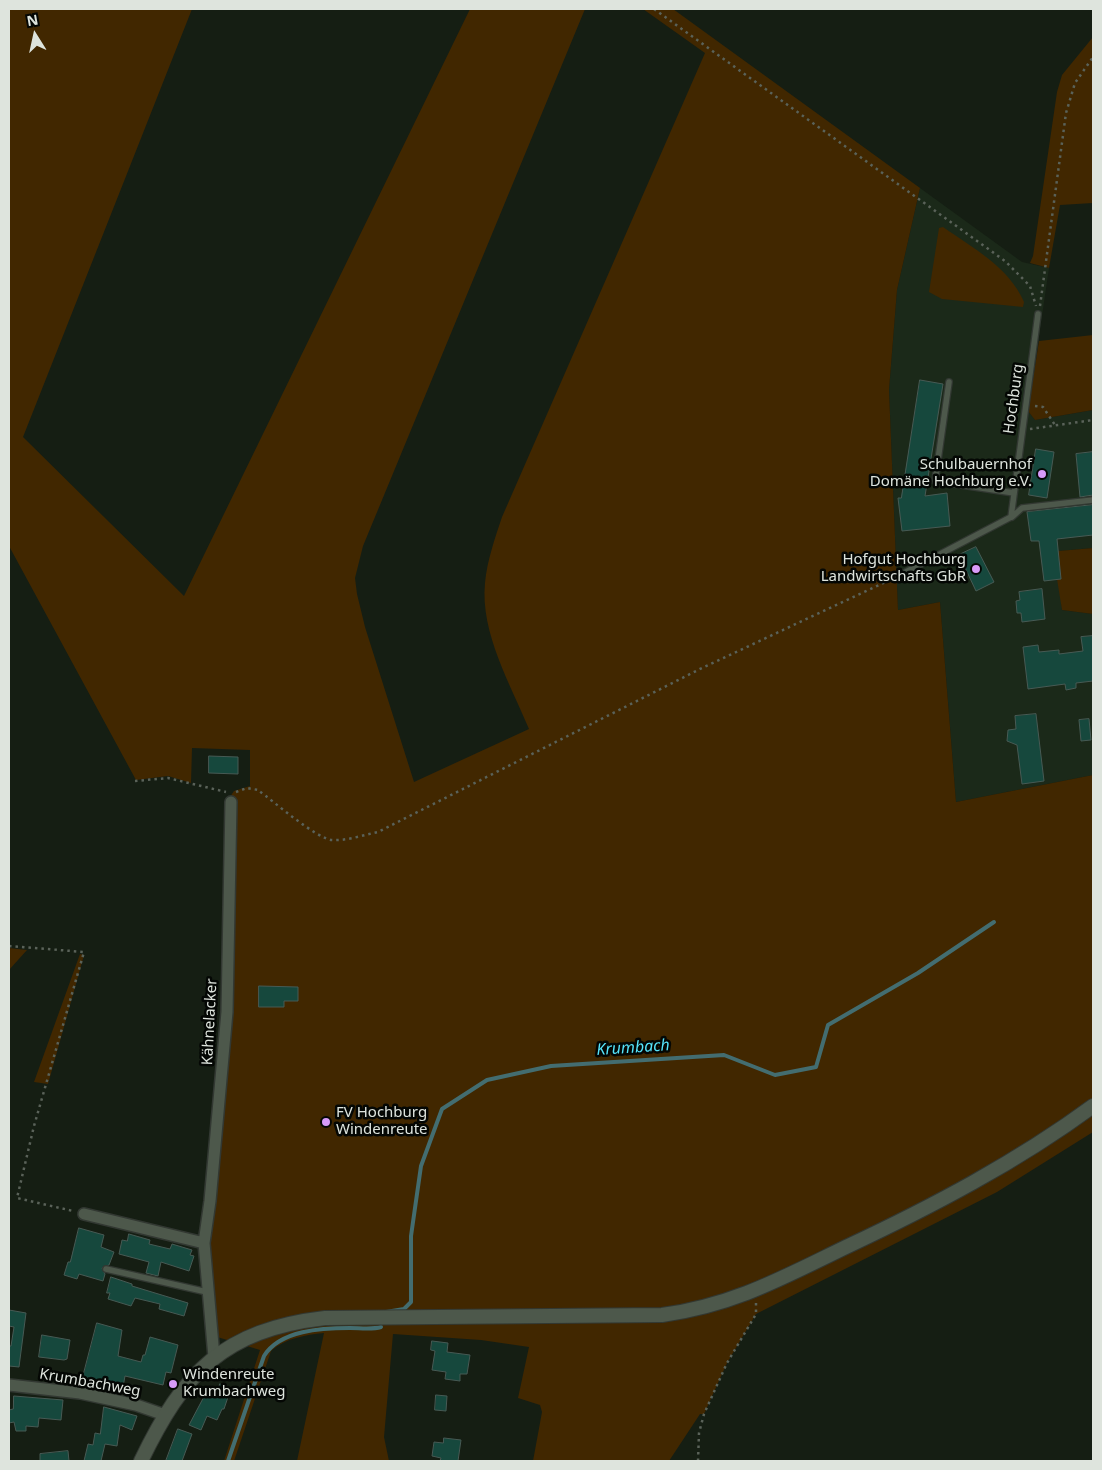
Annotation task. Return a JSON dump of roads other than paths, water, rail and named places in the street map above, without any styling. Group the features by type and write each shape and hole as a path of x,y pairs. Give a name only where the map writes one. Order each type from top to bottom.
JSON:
{"street":[{"name":"Kähnelacker","path":"214,1357 204,1243 210,1201 227,1012 231,802"},
{"path":"141,1461 165,1415 192,1378 214,1357 252,1335 307,1320 368,1317 662,1315 709,1307 754,1292 911,1216 1027,1150 1093,1106"},
{"path":"84,1214 204,1243"},
{"name":"Krumbachweg","path":"9,1385 80,1393 136,1405 165,1415"}],"lane":[{"name":"Hochburg","path":"1012,517 1038,314"},
{"path":"949,382 935,481 1014,493"},
{"path":"904,573 1012,517 1022,508 1093,500"},
{"path":"106,1269 207,1292"}],"waterway":[{"name":"Krumbach","path":"386,1312 404,1309 411,1302 411,1236 421,1166 442,1109 487,1080 551,1066 724,1055 775,1075 816,1067 828,1025 918,973 994,922"},
{"name":"Krumbach","path":"228,1461 264,1356 271,1347 302,1332 381,1327"}],"place":[{"name":"Schulbauernhof Domäne Hochburg e.V.","path":"1042,474"},
{"name":"Hofgut Hochburg Landwirtschafts GbR","path":"976,569"},
{"name":"FV Hochburg Windenreute","path":"326,1122"},
{"name":"Windenreute Krumbachweg","path":"173,1384"}]}
